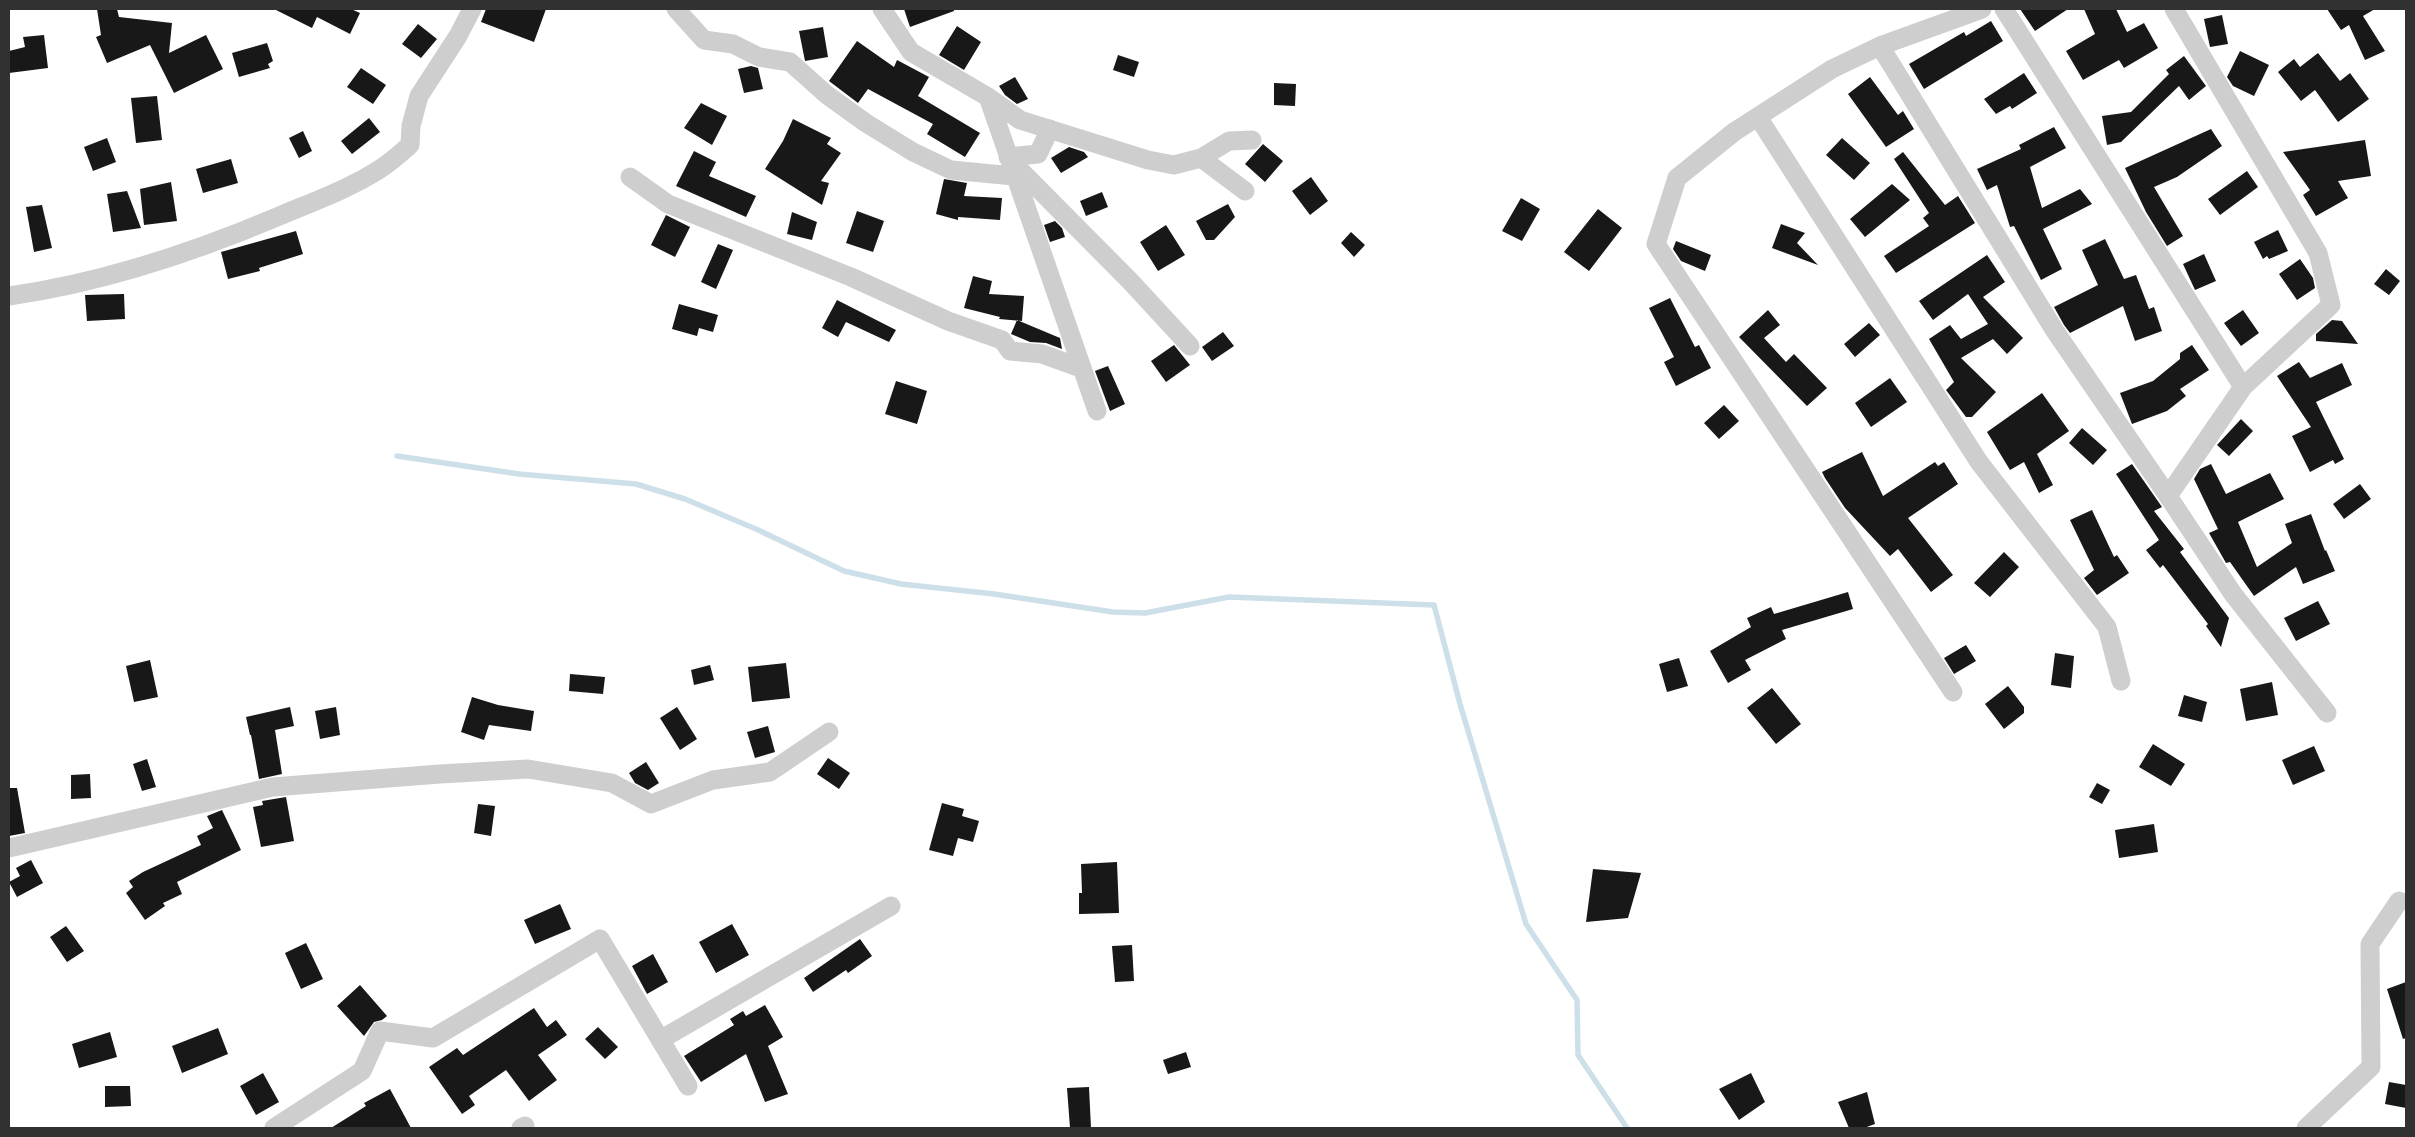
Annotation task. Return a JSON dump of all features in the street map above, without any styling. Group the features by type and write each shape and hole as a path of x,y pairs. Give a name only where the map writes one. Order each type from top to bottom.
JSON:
{"street":[{"path":"9,296 55,290 137,267 231,236 340,190 381,168 410,145 411,126 419,96 458,36 472,9"},
{"path":"676,9 704,40 733,44 759,57 790,62 827,95 866,123 913,152 951,170 1014,176"},
{"path":"882,9 911,52 988,97 1020,120 1148,160 1174,165 1201,158 1229,141 1252,140"},
{"path":"1953,692 1656,244 1677,178 1734,132 1832,69 1880,46 1982,9"},
{"path":"2004,9 2243,387"},
{"path":"2168,496 2243,387 2331,305 2318,253 2174,9"},
{"path":"1880,46 2055,331 2168,496 2232,594 2327,714"},
{"path":"988,97 1096,411"},
{"path":"1758,117 1979,462 2107,628 2121,681"},
{"path":"1008,157 1038,154 1050,129"},
{"path":"1008,157 1131,282 1190,346"},
{"path":"1201,158 1245,191"},
{"path":"630,176 668,204 851,277 948,321 1002,340 1010,351 1042,354 1081,368"},
{"path":"9,848 273,787 440,774 528,769 612,783 651,804 713,780 770,772 829,732"},
{"path":"2306,1128 2371,1067 2370,944 2399,901"},
{"path":"660,1040 891,906"},
{"path":"274,1128 362,1071 380,1030 433,1038 600,939 688,1086"}],"building":[{"path":"97,9 117,9 119,17 172,23 169,53 206,35 223,69 174,93 150,45 107,63 96,37 101,35"},
{"path":"274,9 351,9 360,13 350,34 317,17 312,28"},
{"path":"486,9 546,9 534,42 481,22"},
{"path":"904,9 954,9 954,11 910,27"},
{"path":"2020,9 2068,9 2035,31"},
{"path":"2084,9 2116,9 2127,32 2144,23 2158,48 2124,68 2119,60 2083,80 2066,51 2095,34"},
{"path":"2327,9 2375,9 2363,16 2385,51 2365,60 2349,25 2341,30"},
{"path":"2222,15 2228,44 2210,47 2204,19"},
{"path":"1991,21 2003,41 1924,89 1909,64 1964,32 1966,36"},
{"path":"418,24 437,39 421,58 402,44"},
{"path":"957,26 981,42 964,70 939,55"},
{"path":"823,27 828,57 805,61 799,31"},
{"path":"44,35 48,68 9,73 9,51 25,47 23,37"},
{"path":"857,41 894,67 897,60 929,77 918,96 980,133 965,157 927,134 933,124 868,89 858,103 829,81"},
{"path":"267,43 273,61 268,64 270,68 239,77 232,53"},
{"path":"2240,51 2269,65 2254,96 2233,86 2227,77"},
{"path":"2318,53 2340,81 2350,73 2369,99 2338,122 2315,90 2301,101 2278,72 2294,59 2300,67"},
{"path":"1118,55 1139,62 1134,77 1113,70"},
{"path":"2184,56 2206,86 2189,100 2179,86 2121,142 2107,145 2102,116 2131,112 2169,74 2166,70"},
{"path":"751,66 758,68 763,89 744,93 738,69"},
{"path":"361,68 386,85 373,104 347,87"},
{"path":"2024,73 2037,93 2012,109 2010,106 1996,114 1984,99"},
{"path":"1015,77 1028,99 1017,104 1005,95 999,86"},
{"path":"1870,77 1898,115 1903,111 1914,129 1886,147 1848,94"},
{"path":"1274,83 1296,84 1295,106 1274,105"},
{"path":"157,96 162,140 136,143 131,98"},
{"path":"701,103 727,116 712,145 684,128"},
{"path":"369,118 380,132 352,154 341,141"},
{"path":"793,119 831,138 827,144 841,153 821,181 829,183 822,205 765,169 783,141"},
{"path":"2054,127 2066,148 2030,167 2042,208 2080,189 2092,204 2043,229 2062,269 2041,280 2014,226 2010,227 1997,185 1987,190 1977,169 2021,149 2019,145"},
{"path":"2211,129 2222,146 2177,177 2154,187 2183,236 2167,246 2146,212 2125,168"},
{"path":"303,131 312,151 299,158 289,138"},
{"path":"107,138 116,162 93,171 84,147"},
{"path":"1842,138 1870,163 1854,180 1826,155"},
{"path":"2365,140 2371,176 2338,181 2348,198 2316,216 2303,195 2310,190 2283,152"},
{"path":"1263,144 1283,161 1265,182 1245,164"},
{"path":"1069,147 1084,152 1088,157 1061,173 1051,158"},
{"path":"694,151 716,162 709,176 756,196 746,217 676,186"},
{"path":"1903,152 1945,205 1958,196 1975,223 1896,273 1884,256 1929,226 1923,218 1929,213 1894,159"},
{"path":"231,159 238,183 203,193 196,169"},
{"path":"2247,171 2258,187 2220,215 2208,199"},
{"path":"1311,177 1328,201 1310,215 1292,191"},
{"path":"944,179 967,183 964,196 1002,198 1000,220 958,217 958,220 936,214"},
{"path":"171,182 177,221 144,225 140,189"},
{"path":"1892,184 1910,200 1865,237 1850,219"},
{"path":"127,191 141,228 113,232 107,194"},
{"path":"1102,192 1108,207 1086,216 1080,201"},
{"path":"1521,198 1540,209 1522,241 1502,231"},
{"path":"1228,204 1235,217 1214,240 1206,240 1196,221"},
{"path":"42,205 52,248 34,252 26,207"},
{"path":"1598,209 1622,228 1589,271 1564,252"},
{"path":"857,211 884,221 873,252 846,243"},
{"path":"792,212 817,222 812,240 787,234"},
{"path":"666,215 690,227 675,257 651,245"},
{"path":"1055,221 1062,228 1065,237 1050,242 1044,225"},
{"path":"1781,224 1805,233 1797,243 1818,265 1772,248"},
{"path":"1166,225 1185,255 1158,271 1140,242"},
{"path":"2278,230 2288,251 2269,259 2267,256 2263,259 2254,242"},
{"path":"296,231 303,254 259,268 260,271 228,279 221,252"},
{"path":"1351,232 1365,245 1354,257 1341,243"},
{"path":"2105,239 2124,279 2136,275 2149,309 2154,307 2162,331 2135,341 2123,306 2070,333 2064,325 2054,307 2098,285 2082,250"},
{"path":"1676,241 1711,255 1705,271 1681,261 1673,249"},
{"path":"718,244 733,250 716,289 701,282"},
{"path":"2204,254 2216,281 2195,290 2183,264"},
{"path":"1987,255 2005,282 1983,297 2023,338 2007,354 1993,339 1961,358 1996,392 1972,417 1966,417 1946,390 1954,382 1929,339 1950,325 1961,339 1988,324 1968,294 1933,320 1919,301"},
{"path":"2300,259 2313,278 2315,288 2297,300 2279,274"},
{"path":"2386,269 2400,281 2389,295 2374,284"},
{"path":"973,276 992,281 989,294 1024,296 1022,321 999,319 1000,317 964,308"},
{"path":"124,294 125,319 87,321 85,295"},
{"path":"1670,298 1695,347 1699,345 1711,368 1676,386 1664,362 1674,357 1649,308"},
{"path":"837,300 896,330 889,342 846,322 838,337 822,328"},
{"path":"679,304 718,315 713,332 699,328 697,336 672,329"},
{"path":"1768,310 1780,325 1764,338 1786,362 1794,354 1827,388 1807,406 1739,337"},
{"path":"2243,310 2259,333 2241,346 2224,323"},
{"path":"1017,320 1060,338 1062,349 1046,343 1030,342 1011,334"},
{"path":"2332,320 2342,321 2358,344 2316,341 2316,334"},
{"path":"1869,323 1880,335 1855,357 1844,344"},
{"path":"1223,332 1234,346 1212,361 1202,347"},
{"path":"1174,345 1190,365 1166,382 1151,361"},
{"path":"2192,345 2209,370 2180,389 2186,396 2167,411 2132,424 2120,393 2153,381 2180,359 2180,353"},
{"path":"2299,362 2310,378 2342,363 2352,385 2316,402 2344,459 2335,464 2333,460 2310,472 2292,436 2311,427 2277,376"},
{"path":"1108,366 1125,404 1110,411 1095,371"},
{"path":"1890,378 1907,402 1871,427 1855,403"},
{"path":"896,381 927,391 917,424 885,414"},
{"path":"2042,393 2069,431 2037,454 2053,485 2039,493 2024,462 2010,470 1987,432"},
{"path":"1724,405 1739,421 1719,439 1704,423"},
{"path":"2241,419 2253,431 2229,456 2217,445"},
{"path":"2082,428 2107,450 2093,465 2069,443"},
{"path":"1862,452 1883,496 1935,462 1938,466 1944,462 1958,484 1908,518 1953,575 1931,592 1898,549 1890,556 1845,508 1822,472"},
{"path":"2132,464 2162,507 2154,511 2184,549 2180,552 2229,618 2221,647 2206,626 2208,624 2163,565 2160,568 2146,550 2159,540 2116,474"},
{"path":"2211,464 2226,494 2270,473 2284,499 2238,522 2257,567 2292,543 2285,524 2311,514 2335,571 2303,584 2296,567 2254,596 2230,562 2226,563 2209,533 2218,529 2194,479 2200,469"},
{"path":"2360,484 2371,499 2344,519 2333,504"},
{"path":"2092,510 2114,557 2117,555 2129,573 2097,595 2084,578 2094,570 2070,520"},
{"path":"2004,552 2019,567 1990,597 1974,583"},
{"path":"1848,592 1853,609 1782,630 1786,639 1745,660 1751,670 1728,683 1710,651 1751,627 1747,618 1771,607 1774,614"},
{"path":"2318,601 2330,624 2296,641 2284,618"},
{"path":"1966,645 1976,661 1954,674 1944,658"},
{"path":"2055,653 2074,656 2071,688 2051,685"},
{"path":"1679,658 1688,686 1667,692 1659,664"},
{"path":"150,660 158,697 134,702 126,666"},
{"path":"786,663 790,698 752,702 748,667"},
{"path":"710,665 714,680 694,685 691,670"},
{"path":"570,674 605,677 603,694 569,691"},
{"path":"2272,682 2278,715 2246,721 2240,689"},
{"path":"2008,686 2024,707 2024,713 2004,729 1985,704"},
{"path":"1772,688 1801,724 1776,744 1747,708"},
{"path":"2184,695 2207,702 2202,722 2178,716"},
{"path":"472,697 498,705 534,711 531,731 489,725 484,740 461,732"},
{"path":"290,707 294,726 275,730 282,774 259,779 246,717"},
{"path":"336,707 340,735 320,739 315,711"},
{"path":"677,707 697,739 680,750 660,718"},
{"path":"768,726 775,752 755,758 747,732"},
{"path":"2153,744 2185,764 2171,786 2139,767"},
{"path":"2314,746 2325,771 2293,785 2282,760"},
{"path":"828,758 850,773 839,789 817,774"},
{"path":"147,759 156,787 142,791 133,764"},
{"path":"646,762 659,783 648,790 635,783 629,773"},
{"path":"90,774 91,798 71,799 71,775"},
{"path":"2097,783 2110,790 2102,804 2089,797"},
{"path":"9,788 17,788 25,833 9,836"},
{"path":"286,797 294,841 261,847 253,807 263,805 262,801"},
{"path":"942,803 964,809 962,816 979,821 973,842 958,838 953,856 929,850"},
{"path":"478,804 495,806 491,836 474,833"},
{"path":"222,810 241,850 177,882 182,894 163,903 165,906 145,920 126,893 133,887 129,881 143,872 201,845 197,836 213,828 207,816"},
{"path":"2154,824 2158,852 2119,858 2115,830"},
{"path":"31,860 43,883 17,897 9,882 20,876 16,868"},
{"path":"1117,862 1119,913 1079,914 1079,893 1082,893 1081,864"},
{"path":"1593,869 1641,873 1628,918 1586,922"},
{"path":"560,904 571,929 535,944 524,920"},
{"path":"732,924 749,955 716,973 699,942"},
{"path":"66,926 84,951 67,962 50,937"},
{"path":"860,939 872,956 848,973 846,970 813,992 804,978"},
{"path":"306,943 323,979 301,989 285,953"},
{"path":"1132,945 1134,981 1115,982 1112,946"},
{"path":"653,954 668,982 647,994 632,966"},
{"path":"2406,982 2406,1038 2403,1039 2387,989"},
{"path":"360,985 387,1016 382,1020 374,1022 364,1036 337,1006"},
{"path":"765,1005 783,1037 768,1046 788,1094 765,1102 746,1054 701,1082 684,1056 734,1025 730,1019 743,1011 746,1016"},
{"path":"534,1008 547,1027 556,1020 567,1035 538,1055 557,1080 529,1101 506,1070 469,1096 475,1105 462,1114 429,1067 457,1048 463,1055"},
{"path":"598,1027 618,1047 605,1059 585,1039"},
{"path":"218,1028 228,1054 182,1073 172,1046"},
{"path":"110,1032 117,1057 79,1068 72,1044"},
{"path":"1186,1052 1191,1067 1168,1074 1163,1060"},
{"path":"263,1073 279,1102 256,1115 240,1086"},
{"path":"1751,1073 1765,1102 1739,1120 1719,1089"},
{"path":"2389,1082 2406,1085 2406,1108 2385,1104"},
{"path":"105,1086 130,1086 131,1106 105,1107"},
{"path":"1089,1087 1091,1128 1070,1128 1067,1088"},
{"path":"390,1089 411,1128 331,1128 366,1106 364,1103"},
{"path":"1867,1092 1875,1124 1864,1128 1849,1128 1838,1102"}],"waterway":[{"path":"397,456 519,474 636,484 685,499 756,529 844,571 901,584 994,594 1113,612 1145,613 1229,597 1434,605 1460,704 1526,924 1577,1000 1578,1055 1627,1128"}]}
